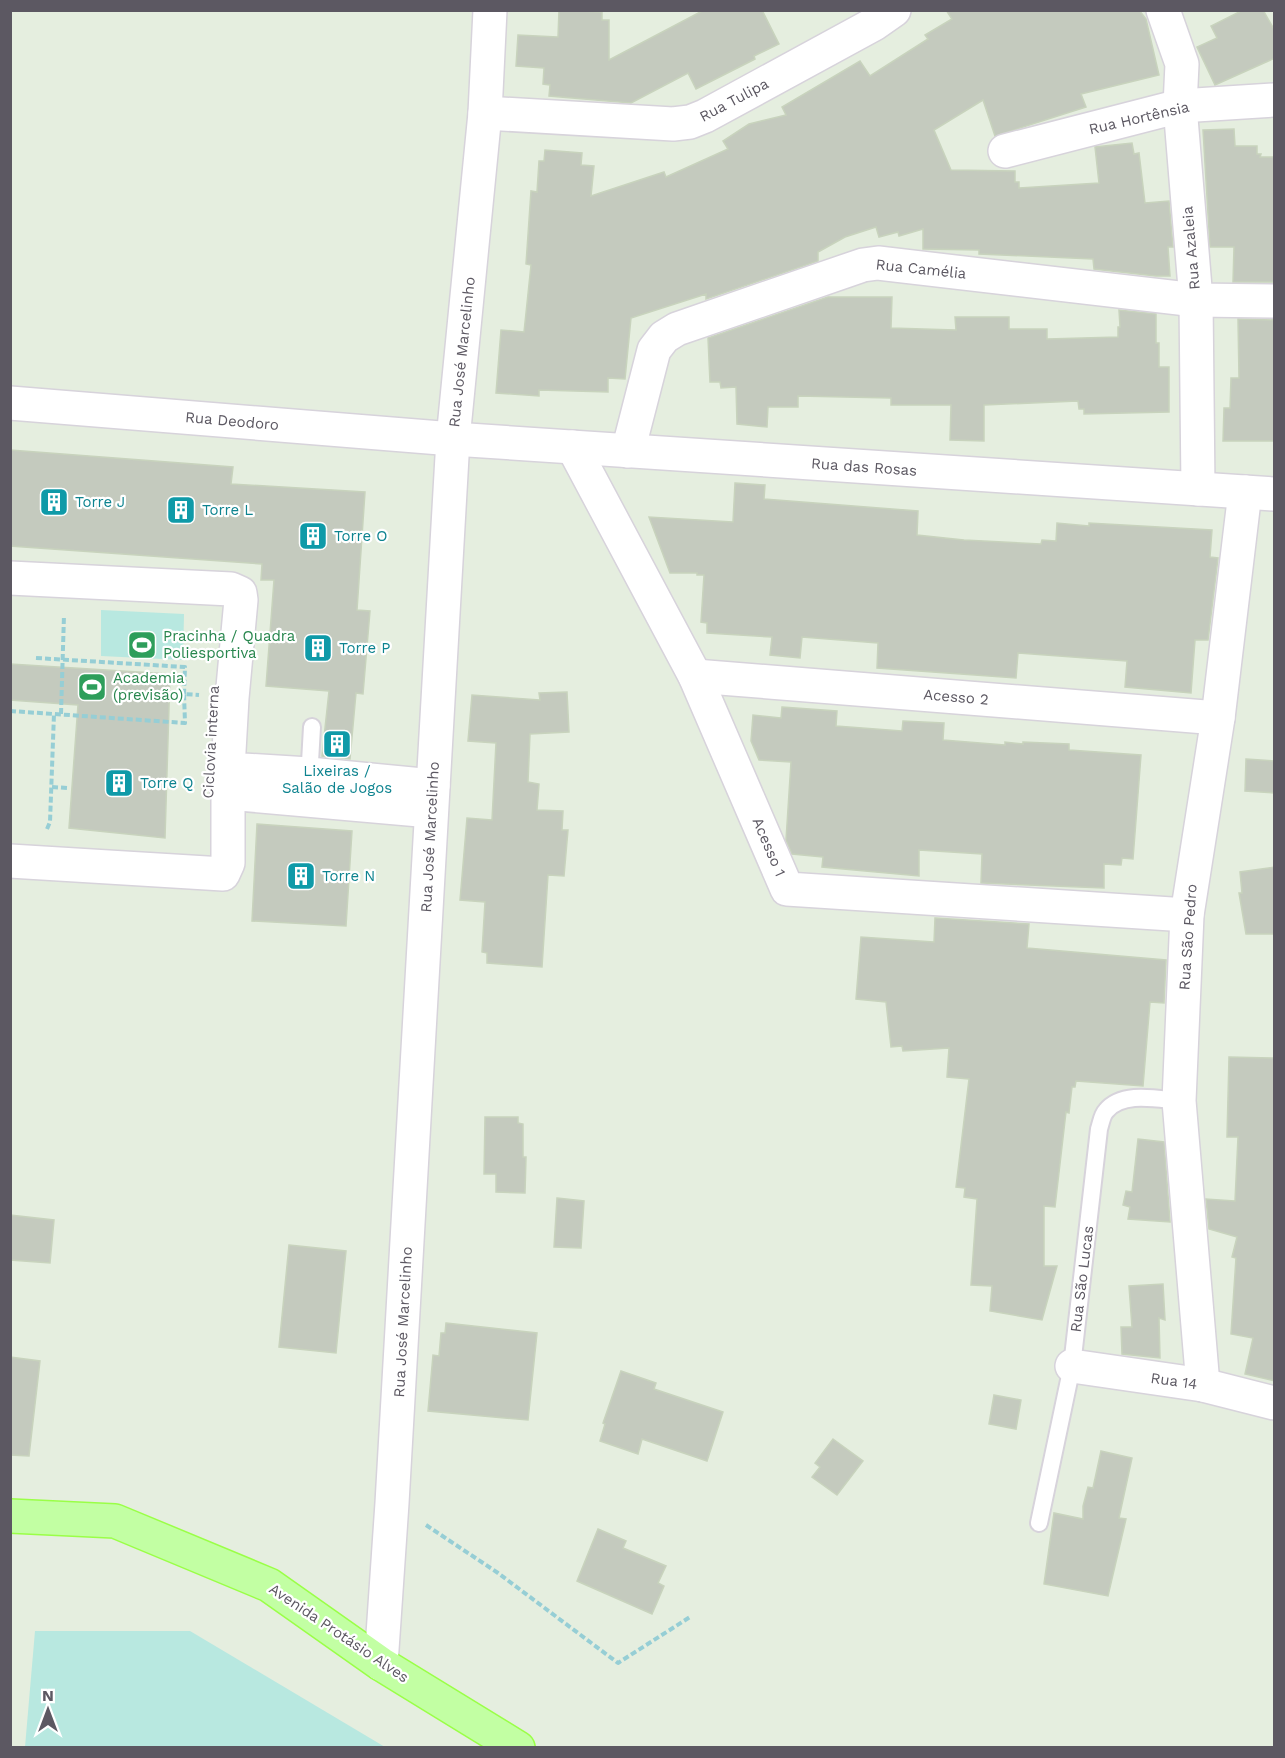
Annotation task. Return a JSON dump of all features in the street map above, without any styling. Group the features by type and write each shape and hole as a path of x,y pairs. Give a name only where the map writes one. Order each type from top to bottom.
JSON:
{"main road":[{"name":"Avenida Protásio Alves","path":"10,1516 115,1521 269,1585 381,1664 518,1748"}],"street":[{"name":"Rua José Marcelinho","path":"381,1664 453,439 485,113 490,10"},
{"name":"Rua Tulipa","path":"485,113 673,124 690,122 745,95 894,10"},
{"name":"Rua Azaleia","path":"1163,10 1182,64 1180,106 1196,300 1198,489"},
{"name":"Rua Hortênsia","path":"1005,151 1180,106 1275,99"},
{"name":"Rua Camélia","path":"628,451 654,350 664,337 677,328 863,265 885,264 1196,300 1275,301"},
{"name":"Rua Deodoro","path":"10,403 453,439"},
{"name":"Rua das Rosas","path":"453,439 1260,493"},
{"name":"Acesso 1","path":"573,447 694,676 787,889 1187,915"},
{"name":"Rua São Pedro","path":"1203,1385 1179,1101 1187,915 1218,718 1260,493"},
{"path":"10,578 231,589 240,593 241,600 232,698 228,781 228,863 223,874 22,861"},
{"name":"Acesso 2","path":"694,676 1218,718"},
{"path":"228,781 432,798"},
{"name":"Rua 14","path":"1072,1366 1203,1385 1275,1403"}],"lane":[{"path":"308,786 312,727"},
{"name":"Rua São Lucas","path":"1039,1523 1072,1366 1104,1111 1119,1101 1142,1098 1179,1101"}],"path":[{"path":"61,714 65,581"},
{"path":"10,711 185,723 185,667 36,658"},
{"path":"184,694 232,698"},
{"path":"22,861 50,822 54,714"},
{"path":"52,787 67,788"},
{"path":"392,1503 498,1573 618,1663 690,1617"}],"shaded area":[{"name":"Pracinha / Quadra Poliesportiva","path":"101,610 184,614 183,660 101,656"},
{"path":"35,1631 190,1631 385,1747 25,1747"}],"building":[{"path":"559,10 602,12 602,20 609,20 609,60 704,10 762,10 779,44 696,89 688,73 631,103 549,96 550,85 543,84 544,68 516,66 518,35 558,37"},
{"path":"946,10 1139,10 1146,19 1159,75 1081,94 1086,107 995,136 983,100 934,130 951,170 1015,171 1015,182 1019,182 1019,188 1099,183 1095,147 1132,143 1134,154 1139,153 1145,203 1169,201 1173,247 1168,247 1170,276 1094,269 1093,259 979,254 979,250 923,249 923,229 899,236 898,232 879,237 876,227 845,237 818,252 818,261 706,299 706,294 631,318 625,379 608,378 608,392 539,390 539,396 496,393 501,330 524,332 531,265 526,264 531,191 537,192 539,161 544,161 545,150 582,153 581,165 594,166 591,196 664,172 666,177 728,149 723,141 749,124 786,115 782,107 860,61 870,76 928,39 925,35 952,19"},
{"path":"1243,10 1263,10 1275,31 1275,58 1215,85 1197,47 1217,38 1211,26"},
{"path":"1234,129 1235,146 1257,146 1257,154 1261,154 1260,157 1275,157 1275,282 1233,282 1234,247 1210,247 1203,130"},
{"path":"828,297 892,297 891,328 956,330 955,317 1009,317 1009,329 1047,329 1047,339 1118,337 1119,310 1156,314 1159,367 1169,367 1169,412 1084,414 1084,409 1079,409 1078,401 984,405 984,441 950,440 951,405 891,405 891,398 798,396 798,407 768,407 767,427 737,424 736,387 721,388 720,382 710,382 708,338"},
{"path":"1238,319 1275,320 1275,441 1223,441 1224,408 1230,408 1231,378 1239,378"},
{"path":"10,450 233,467 231,484 365,492 357,610 370,611 363,694 356,693 350,759 322,756 329,691 266,686 274,580 261,580 262,564 10,546"},
{"path":"735,483 765,485 764,499 918,511 917,535 964,540 1041,544 1042,540 1056,541 1057,523 1212,530 1210,557 1218,558 1208,640 1195,640 1191,693 1125,687 1127,661 1018,653 1016,678 877,668 878,643 802,637 800,658 770,655 772,637 707,633 707,623 701,622 704,575 670,573 649,517 733,522"},
{"path":"10,664 170,674 165,838 69,828 78,705 10,700"},
{"path":"567,692 569,732 530,734 528,782 539,784 537,810 563,811 562,830 568,830 564,876 548,875 542,967 487,963 487,953 482,952 485,902 460,900 467,818 492,820 496,743 468,741 472,695 540,700 539,693"},
{"path":"782,707 837,711 836,726 902,731 903,721 944,723 943,740 1005,745 1005,742 1069,744 1069,750 1141,755 1133,859 1122,858 1121,865 1104,864 1104,888 981,883 982,854 919,850 919,876 822,867 823,857 792,854 786,840 791,762 759,760 751,741 753,715 781,718"},
{"path":"1246,759 1275,761 1275,793 1245,791"},
{"name":"Torre N","path":"257,824 352,831 346,926 252,921"},
{"path":"1275,867 1275,934 1246,934 1239,893 1242,893 1240,872"},
{"path":"935,918 1029,924 1027,948 1166,960 1164,1003 1150,1002 1143,1086 1076,1081 1075,1087 1072,1087 1069,1113 1066,1112 1055,1207 1044,1206 1044,1266 1057,1266 1042,1320 990,1311 992,1286 971,1285 977,1199 964,1197 965,1188 956,1187 969,1079 947,1077 949,1048 903,1051 902,1046 891,1047 886,1002 856,999 861,937 934,942"},
{"path":"1229,1057 1275,1058 1275,1381 1245,1374 1253,1338 1231,1334 1236,1258 1232,1257 1237,1237 1209,1229 1206,1199 1235,1201 1238,1137 1227,1137"},
{"path":"485,1117 518,1117 518,1123 523,1124 523,1157 526,1157 525,1193 496,1192 496,1174 484,1174"},
{"path":"1138,1139 1164,1142 1170,1222 1128,1219 1130,1207 1123,1205 1126,1191 1132,1192"},
{"path":"557,1198 584,1201 581,1248 554,1247"},
{"path":"10,1215 54,1220 50,1263 10,1260"},
{"path":"289,1245 346,1251 336,1353 279,1347"},
{"path":"1163,1284 1165,1320 1159,1318 1160,1358 1122,1354 1121,1327 1132,1327 1129,1286"},
{"path":"446,1323 537,1333 528,1420 428,1411 433,1355 439,1356 441,1333 445,1333"},
{"path":"10,1357 40,1361 29,1456 10,1455"},
{"path":"621,1371 656,1383 654,1389 723,1412 707,1461 642,1439 638,1454 600,1441 605,1424 603,1423"},
{"path":"994,1395 1021,1400 1016,1429 989,1424"},
{"path":"833,1439 863,1461 837,1495 812,1477 820,1467 815,1463"},
{"path":"1101,1451 1132,1458 1119,1518 1126,1519 1108,1596 1044,1584 1054,1513 1083,1519 1083,1506 1088,1487 1093,1488"},
{"path":"598,1529 626,1541 623,1548 666,1566 658,1583 664,1586 652,1614 577,1581"}],"place":[{"name":"Torre J","path":"54,502"},
{"name":"Torre L","path":"181,510"},
{"name":"Torre O","path":"313,536"},
{"name":"Pracinha / Quadra Poliesportiva","path":"142,645"},
{"name":"Torre P","path":"318,648"},
{"name":"Academia (previsão)","path":"92,687"},
{"name":"Lixeiras / Salão de Jogos","path":"337,744"},
{"name":"Torre Q","path":"119,783"},
{"name":"Torre N","path":"301,876"}]}
